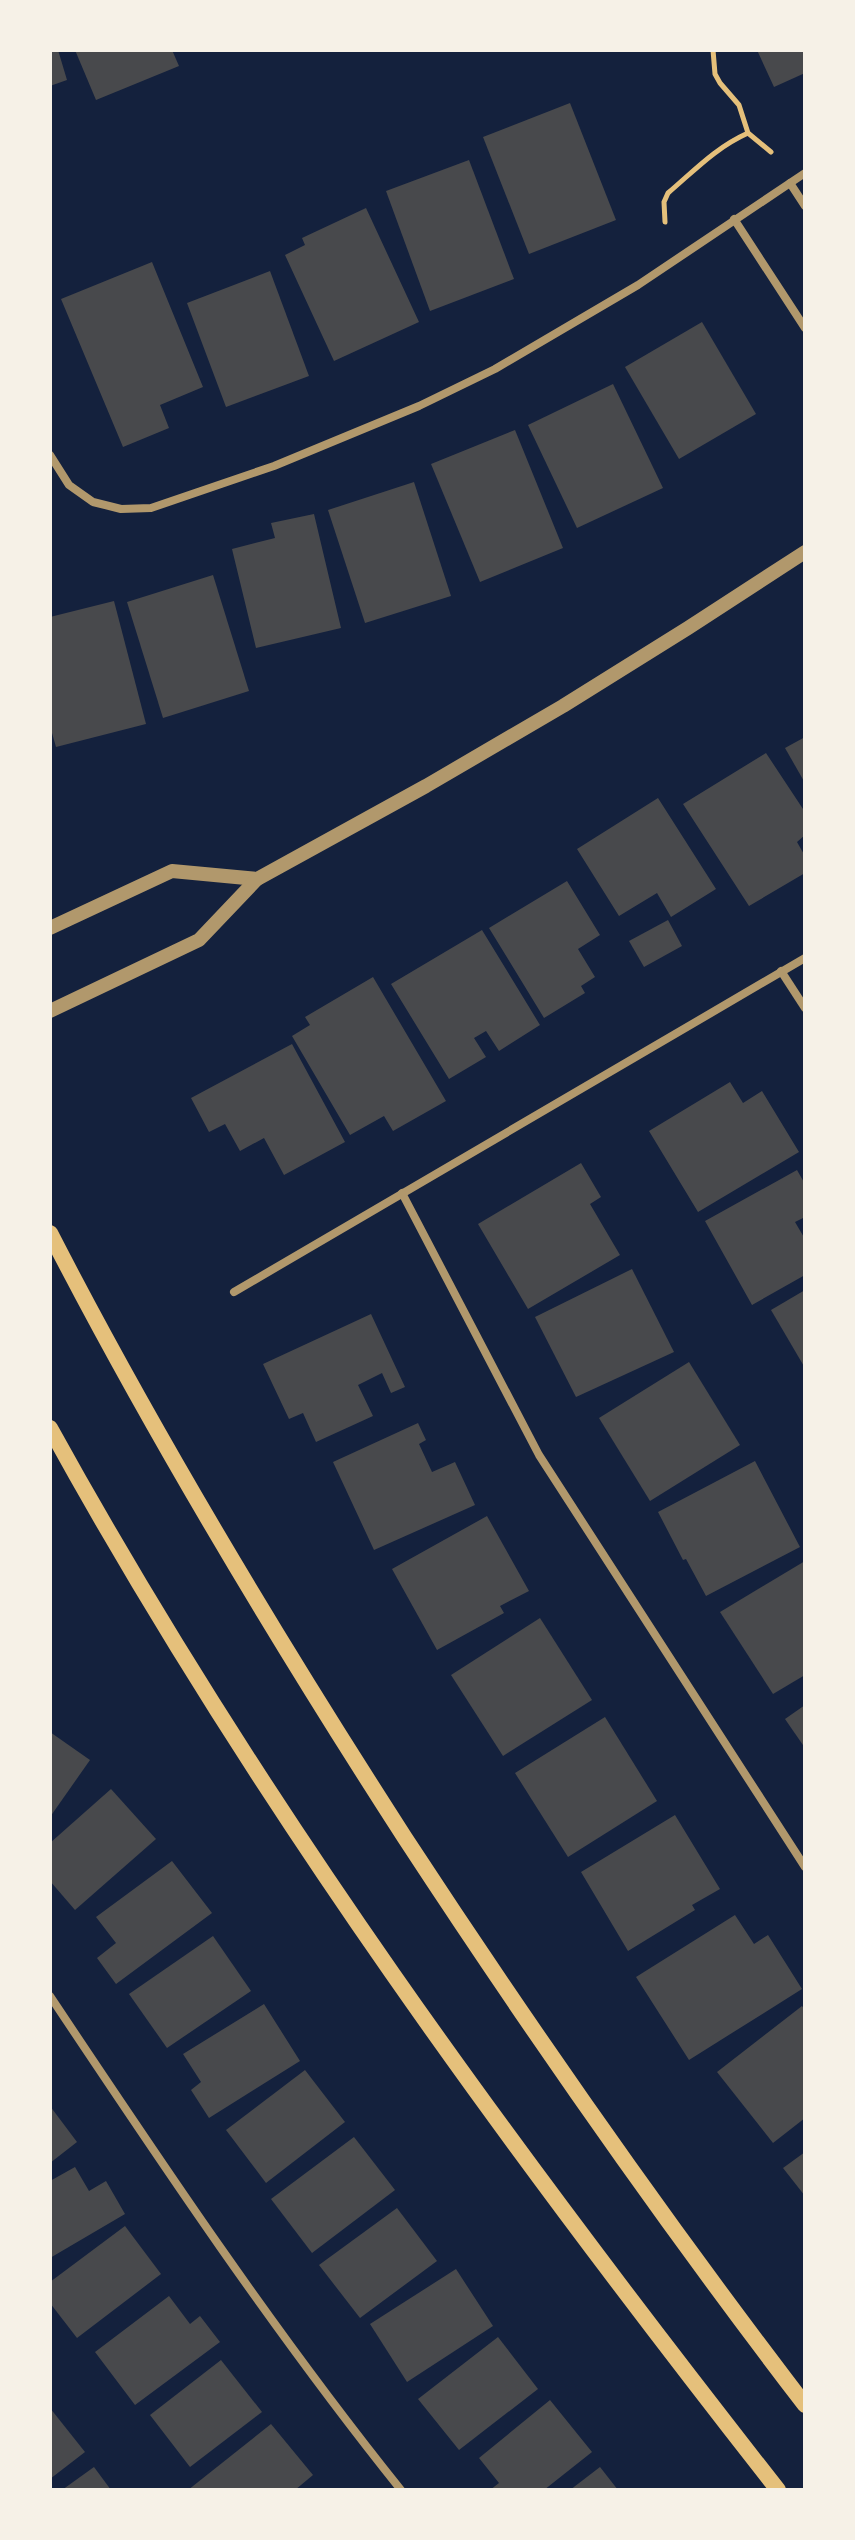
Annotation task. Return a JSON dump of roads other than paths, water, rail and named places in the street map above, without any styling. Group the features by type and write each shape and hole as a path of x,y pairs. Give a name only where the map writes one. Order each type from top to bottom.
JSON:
{"main road":[{"path":"50,1233 193,1494 333,1726 571,2086 691,2255 805,2405"},
{"path":"50,1428 164,1626 248,1761 326,1877 450,2056 596,2254 778,2490"}],"street":[{"path":"50,455 69,485 93,502 121,509 151,508 274,466 419,406 495,369 638,285 805,173"},
{"path":"790,183 805,206"},
{"path":"734,219 805,328"},
{"path":"50,1011 199,940 257,879 563,706 805,552"},
{"path":"50,928 172,871 257,879"},
{"path":"234,1292 805,958"},
{"path":"781,971 805,1008"},
{"path":"402,1193 539,1455 805,1867"},
{"path":"50,1996 163,2166 357,2435 401,2490"}]}
